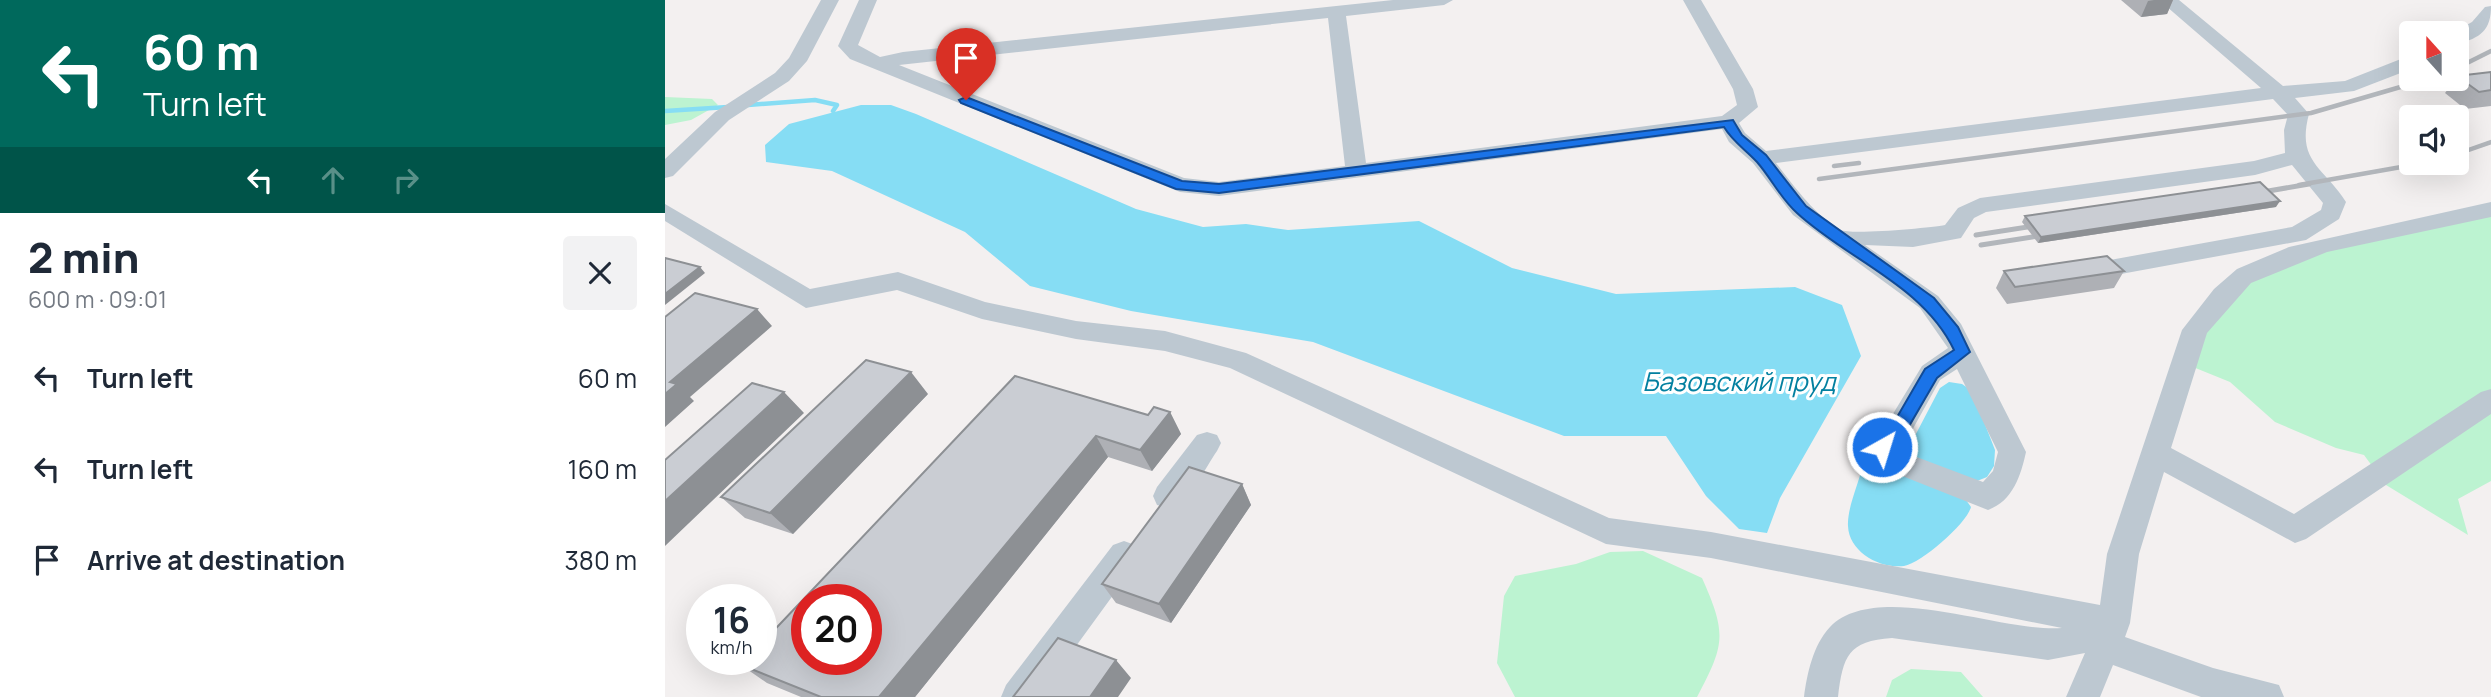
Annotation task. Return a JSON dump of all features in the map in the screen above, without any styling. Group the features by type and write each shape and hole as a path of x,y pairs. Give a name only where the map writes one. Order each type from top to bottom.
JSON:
{"street":[{"path":"665,171 722,116 782,77 797,61 830,0"},
{"path":"868,0 848,46 857,55 1180,186 1219,189 1728,122 1748,107 1746,98 1692,0"},
{"path":"876,64 903,58 1444,0"},
{"path":"2110,268 2298,234 2331,214 2335,202 2294,157 2292,134 2299,114 2277,92 2168,0"},
{"path":"2469,31 2479,26 2491,11"},
{"path":"1336,12 1356,169"},
{"path":"1761,158 2277,92 2350,88 2385,76 2399,68"},
{"path":"1728,122 1737,137 1761,158 1801,209 1839,240 1929,302 1952,331 2012,452 2006,476 1988,497 1887,458 1882,447 1895,435 1931,373 1962,352"},
{"path":"2083,697 2110,635 2123,554 2195,330 2217,302 2243,276 2293,253 2464,218 2491,209"},
{"path":"665,211 806,299 898,281 982,310 1076,330 1165,341 1237,360 1606,531 1711,545 2110,635 2213,685 2267,697"},
{"path":"1018,697 1207,443"},
{"path":"1821,697 1825,671 1835,648 1849,631 1870,622 1978,632 2048,644 2110,635"}],"lane":[{"path":"1839,240 1870,237 1913,239 1953,232 1966,213 1980,205 2255,168 2294,157"},
{"path":"2156,454 2295,530 2491,400"}],"green space":[{"path":"665,97 712,99 718,105 691,120 665,125"},
{"path":"2491,207 2491,481 2458,499 2468,535 2386,485 2364,455 2336,448 2275,422 2230,382 2193,367 2205,326 2236,283 2298,254"},
{"path":"1643,551 1702,578 1716,613 1719,626 1717,651 1697,697 1515,697 1497,663 1504,596 1515,576 1576,564 1610,552"},
{"path":"1911,669 1961,672 1983,697 1886,697 1892,680"}],"water":[{"name":"Базовский пруд","path":"861,105 891,105 1136,209 1203,227 1246,224 1288,230 1419,221 1512,268 1616,294 1795,287 1842,305 1861,356 1780,498 1767,533 1739,529 1706,496 1666,436 1564,436 1313,342 1131,311 1030,286 965,232 832,171 766,162 765,145 789,124"},
{"path":"1949,382 1962,384 1972,391 1995,450 1994,466 1987,477 1977,481 1914,463 1907,451 1940,388"},
{"path":"1873,465 1961,493 1971,507 1968,514 1943,541 1912,563 1895,566 1876,562 1854,544 1848,526 1862,468"}],"building":[{"path":"2491,72 2491,90 2479,92 2469,85 2469,75"},
{"path":"2260,182 2280,201 2041,237 2025,216"},
{"path":"2107,256 2124,271 2015,287 2004,271"},
{"path":"665,258 700,267 665,294"},
{"path":"695,293 757,309 670,382 677,384 665,394 665,317"},
{"path":"866,360 911,372 770,513 721,497"},
{"path":"1015,376 1148,415 1154,407 1170,412 1140,450 1096,436 879,697 821,697 766,675 777,675 777,627 791,612 791,675 882,675 882,584 818,584"},
{"path":"752,383 784,392 665,501 665,460"},
{"path":"1189,467 1242,484 1159,604 1102,584"},
{"path":"1058,638 1116,660 1090,697 1013,697"}],"waterway":[{"path":"748,105 815,100 837,105 833,111"},
{"path":"665,111 728,107"}],"railway":[{"path":"2469,62 2491,51"},
{"path":"1819,179 2311,113 2399,87"},
{"path":"2469,150 2491,142"},
{"path":"1834,166 1859,163"},
{"path":"2299,185 2399,167"},
{"path":"2251,194 2309,184"},
{"path":"1976,235 2047,224"},
{"path":"1981,245 2051,234"}],"route":[{"path":"966,100 1180,186 1219,189 1728,122 1737,137 1761,158 1801,209 1839,240 1929,302 1952,331 1962,352 1931,373 1895,435 1882,447"}]}
